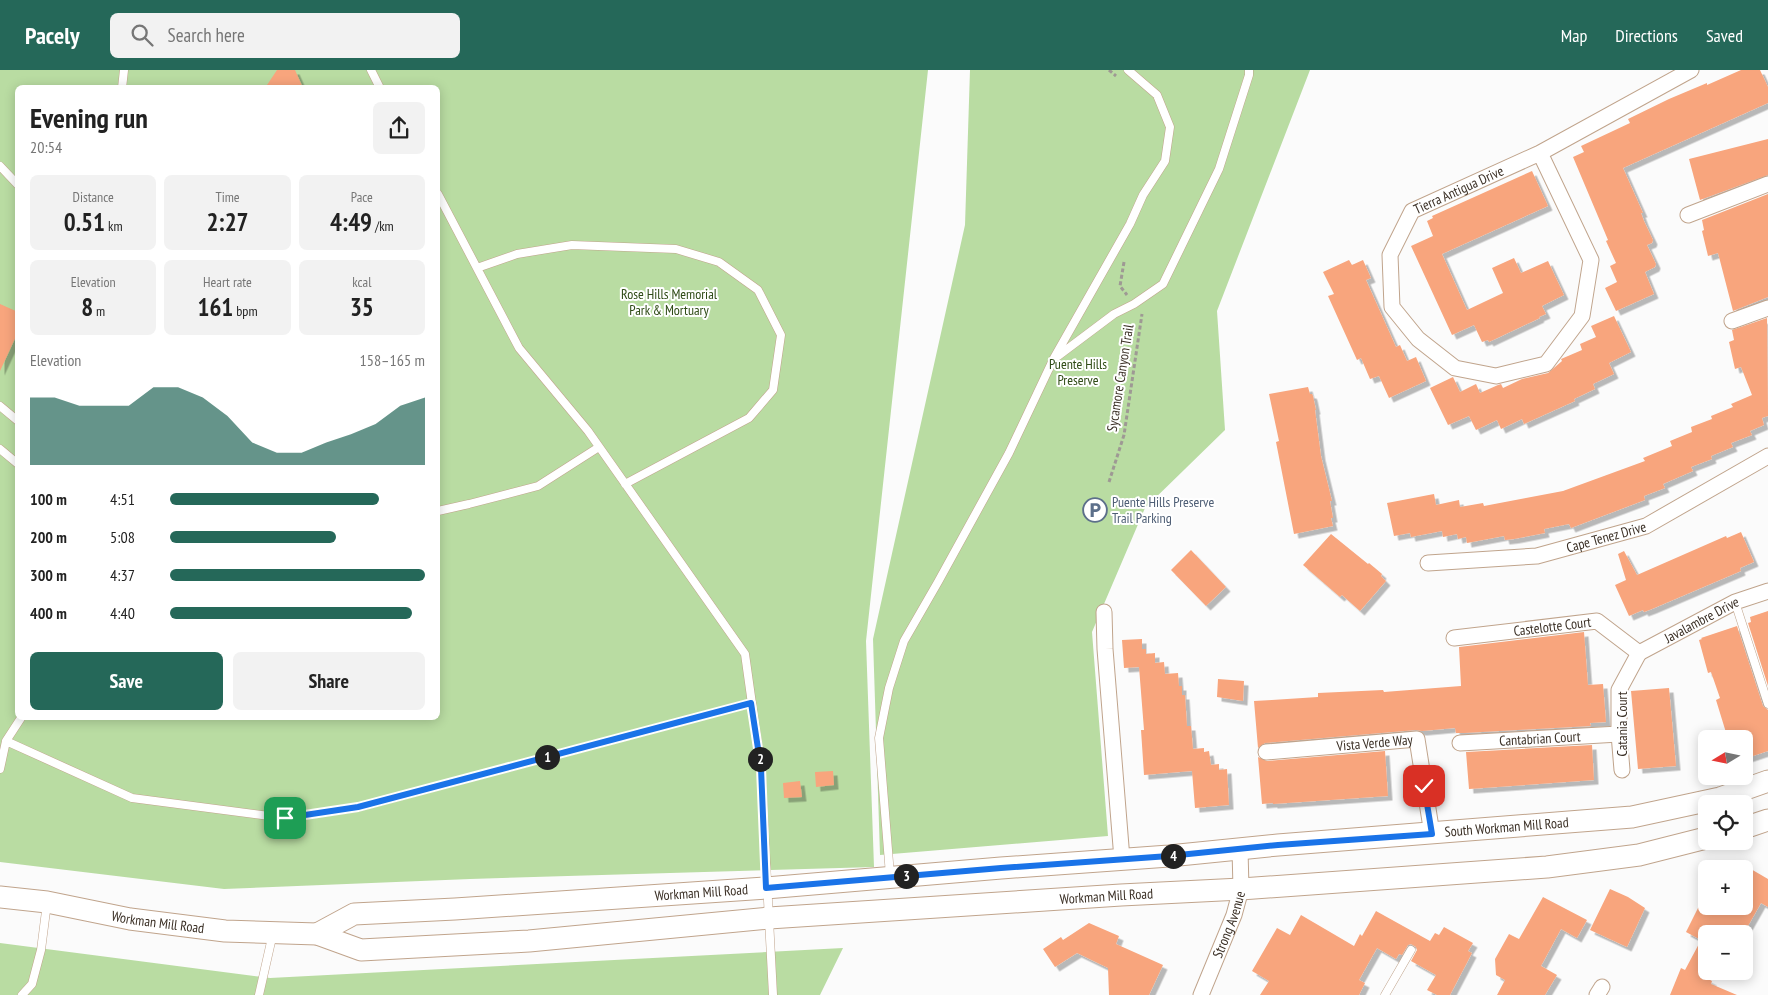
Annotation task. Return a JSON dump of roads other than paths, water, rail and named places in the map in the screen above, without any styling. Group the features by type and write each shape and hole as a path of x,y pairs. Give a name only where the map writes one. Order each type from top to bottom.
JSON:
{"main road":[{"name":"South Workman Mill Road","path":"1240,849 1632,817 1720,798 1768,781"},
{"path":"1753,825 1768,820"},
{"path":"1241,890 1547,867 1639,855 1698,840"},
{"name":"Workman Mill Road","path":"317,934 354,914 766,888 1240,849"},
{"name":"Workman Mill Road","path":"0,896 47,902 130,919 225,931 317,934 360,950 529,941 769,918 1130,895 1241,890"}],"street":[{"name":"Tierra Antigua Drive","path":"1540,153 1591,260 1582,316 1546,364 1496,376 1455,368 1418,339 1392,307 1390,255 1412,211 1540,153 1691,70"},
{"path":"1688,215 1768,184"},
{"path":"1732,320 1768,308"},
{"name":"Cape Tenez Drive","path":"1428,563 1537,556 1646,526 1768,456"},
{"name":"Javalambre Drive","path":"1639,653 1735,602 1768,591"},
{"path":"1104,612 1105,649 1122,859"},
{"name":"Castelotte Court","path":"1454,638 1597,621 1639,653"},
{"name":"Catania Court","path":"1622,770 1619,734 1619,690 1639,653"},
{"name":"Cantabrian Court","path":"1460,743 1619,734"},
{"name":"Vista Verde Way","path":"1266,752 1417,739 1432,834"},
{"name":"Strong Avenue","path":"1201,995 1234,915 1241,890 1240,849"}],"lane":[{"path":"122,85 124,70"},
{"path":"371,70 378,85"},
{"path":"891,878 879,738 889,688 904,641 1009,453 1054,358 1130,224 1142,195 1165,161 1170,127 1157,95 1128,70"},
{"path":"1054,358 1114,314 1134,304 1163,284 1219,169 1249,70"},
{"path":"0,166 15,183"},
{"path":"440,198 519,348 588,431 745,654 761,768 773,995"},
{"path":"477,268 517,254 572,245 676,249 720,262 758,290 781,334 772,390 749,418 625,484"},
{"path":"0,406 15,418"},
{"path":"440,511 538,486 599,447"},
{"path":"0,449 15,462"},
{"path":"1735,602 1768,704"},
{"path":"6,741 132,798 285,818 358,807 751,703"},
{"path":"0,769 6,741 20,720"},
{"path":"22,995 32,984 41,950 47,902"},
{"path":"259,995 273,933"},
{"path":"1385,995 1412,950"}],"place":[{"name":"Puente Hills Preserve Trail Parking","path":"1095,510"}],"park label":[{"name":"Rose Hills Memorial Park & Mortuary","path":"669,302"},
{"name":"Puente Hills Preserve","path":"1078,372"}]}
